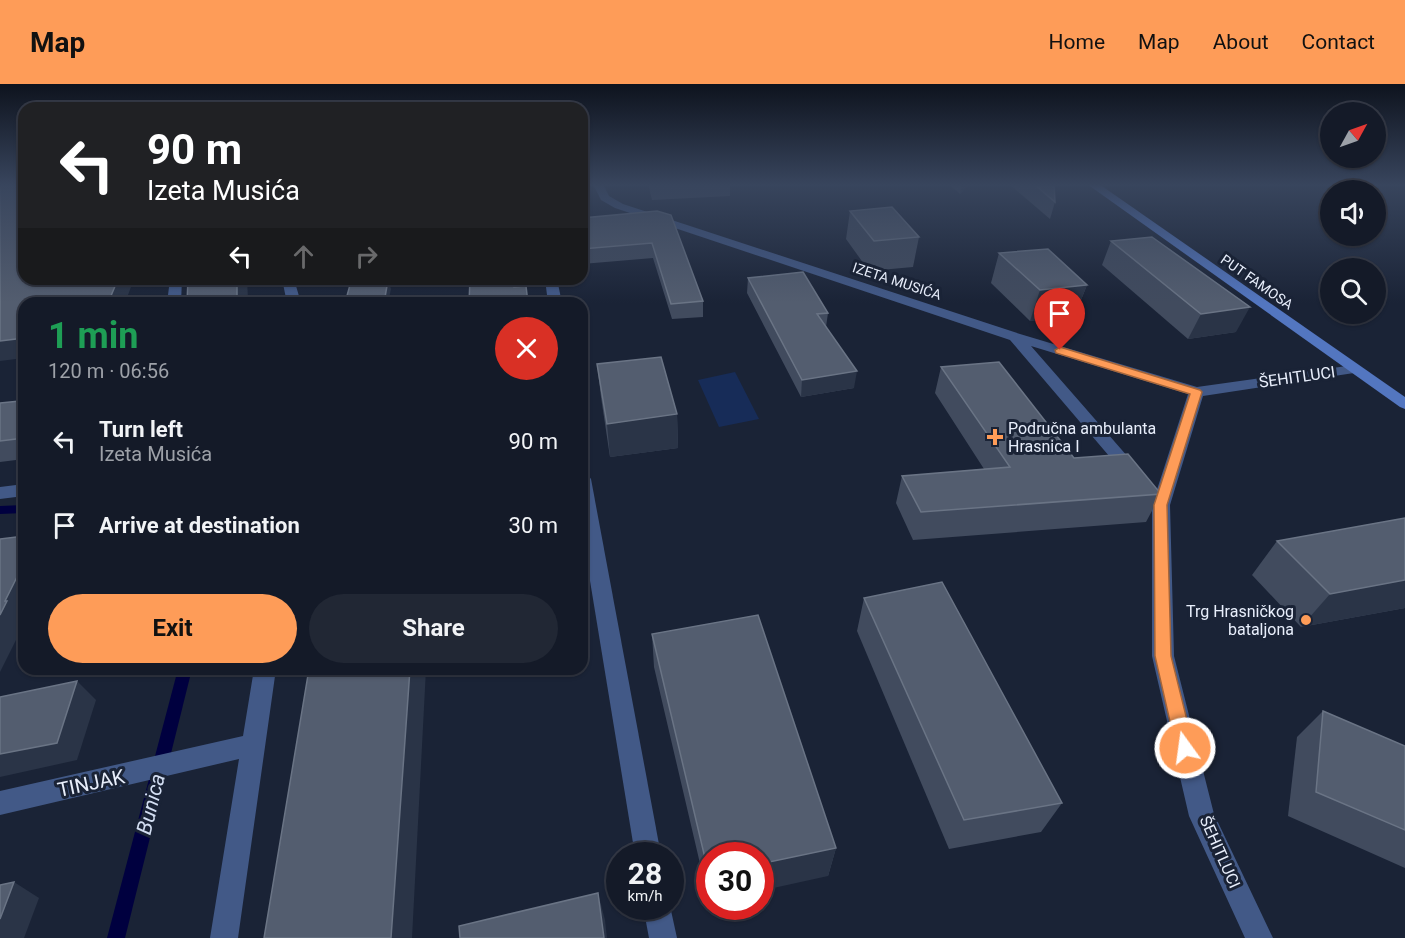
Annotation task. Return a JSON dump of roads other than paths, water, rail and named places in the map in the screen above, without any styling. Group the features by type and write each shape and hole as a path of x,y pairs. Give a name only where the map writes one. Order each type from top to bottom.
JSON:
{"main road":[{"name":"PUT FAMOSA","path":"1148,224 1405,404"}],"street":[{"name":"IZETA MUSIĆA","path":"673,224 1015,337 1196,392"},
{"path":"1015,337 1161,505"},
{"name":"ŠEHITLUCI","path":"1259,938 1202,816 1163,656 1161,505 1196,392 1354,369"},
{"path":"0,493 18,491"},
{"path":"588,513 646,842"},
{"path":"224,938 264,675"},
{"name":"TINJAK","path":"0,803 252,745"},
{"path":"660,920 663,938"}],"waterway":[{"name":"Bunica","path":"0,510 18,509"},
{"name":"Bunica","path":"116,938 183,675"}],"place":[{"name":"Područna ambulanta Hrasnica I","path":"995,437"},
{"name":"Trg Hrasničkog bataljona","path":"1306,620"}]}
